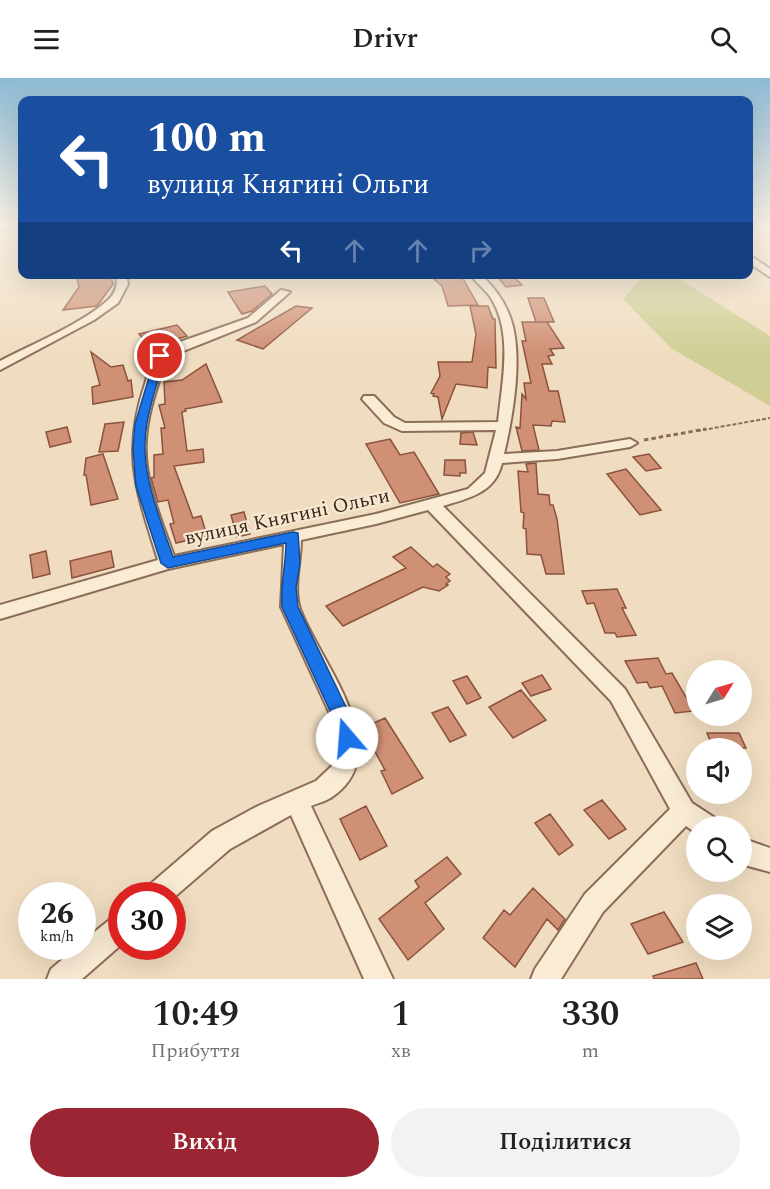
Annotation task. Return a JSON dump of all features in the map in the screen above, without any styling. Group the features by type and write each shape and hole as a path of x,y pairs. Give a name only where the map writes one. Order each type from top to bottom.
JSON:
{"street":[{"path":"0,366 90,318 114,301 123,284 122,279"},
{"name":"вулиця Княгині Ольги","path":"0,612 168,563 293,537 474,492 492,475 504,426 511,356 504,314 494,295 480,279"},
{"path":"168,563 143,486 139,449 141,424 160,356 167,351 252,320 285,292"},
{"path":"369,399 389,420 402,427 504,426"},
{"path":"496,459 557,454 630,443"},
{"path":"432,504 618,695 684,812 690,816"},
{"path":"172,882 221,840 266,814 324,789 343,770 349,750 346,726 290,607 288,588 293,563 293,537"},
{"path":"297,801 357,936 380,979"},
{"path":"545,979 594,903 684,812"},
{"path":"752,855 770,860"},
{"path":"61,979 108,938"}],"path":[{"path":"630,443 770,418"}],"green space":[{"path":"641,279 679,279 770,336 770,406 671,348 623,299"}],"building":[{"path":"77,279 112,279 113,284 97,306 63,310 79,287"},
{"path":"434,279 463,279 478,305 448,306 442,286"},
{"path":"499,279 516,279 522,285 506,287"},
{"path":"265,286 272,294 252,311 242,314 228,292"},
{"path":"528,298 544,298 554,322 547,322 564,348 550,349 554,355 548,356 552,364 542,364 549,391 558,391 565,422 552,421 551,426 533,425 539,450 522,451 516,427 520,428 522,394 526,399 524,383 531,383 522,341 526,341 522,322 536,322"},
{"path":"296,306 312,308 263,349 237,340"},
{"path":"470,306 488,306 495,319 496,368 488,367 487,388 456,384 442,419 438,397 431,393 440,376 438,362 472,362 476,334"},
{"path":"177,325 187,336 150,347 139,334"},
{"path":"91,352 111,367 123,365 128,381 131,380 133,397 93,404 92,387 100,385"},
{"path":"206,364 222,402 185,409 186,411 182,412 187,451 203,449 204,462 174,466 193,518 201,516 207,536 176,543 170,524 174,523 168,500 158,502 151,478 154,477 154,455 163,454 161,428 165,428 159,405 165,404 164,382 182,380"},
{"path":"124,422 118,451 99,452 105,424"},
{"path":"67,427 71,442 50,447 46,432"},
{"path":"473,432 477,445 460,444 461,433"},
{"path":"390,439 400,455 414,452 439,494 400,503 366,444"},
{"path":"103,454 118,499 91,505 86,475 84,475 86,458"},
{"path":"649,454 661,468 646,471 633,457"},
{"path":"445,460 465,460 466,473 460,473 460,476 444,475"},
{"path":"536,463 538,494 549,495 550,505 553,505 557,519 564,574 546,574 541,555 527,554 518,471 528,472 526,464"},
{"path":"626,469 661,510 640,515 607,474"},
{"path":"244,512 250,534 237,537 231,515"},
{"path":"411,547 433,567 437,564 450,574 446,577 450,581 446,584 448,585 439,591 423,587 343,626 326,606 406,568 393,557"},
{"path":"46,551 50,574 33,578 30,555"},
{"path":"111,551 114,567 72,578 70,561"},
{"path":"617,589 626,608 622,608 636,635 617,637 615,633 605,633 594,603 587,604 582,591"},
{"path":"658,658 666,674 672,673 686,697 686,712 675,713 662,686 650,688 647,682 637,683 625,661"},
{"path":"542,675 551,689 531,696 522,683"},
{"path":"467,676 481,698 467,704 453,681"},
{"path":"521,690 546,720 513,738 489,707"},
{"path":"448,707 466,735 450,742 432,713"},
{"path":"385,718 423,778 392,794 381,771 385,770 362,728"},
{"path":"707,733 739,733 741,738 709,738"},
{"path":"602,800 626,829 609,839 584,810"},
{"path":"366,806 387,846 360,860 340,819"},
{"path":"550,814 573,845 559,855 535,823"},
{"path":"447,857 461,874 425,903 444,929 408,960 379,919 419,887 415,881"},
{"path":"533,888 565,919 558,930 547,919 515,967 483,938 504,910 510,915"},
{"path":"664,912 683,942 648,954 631,924"},
{"path":"696,963 703,979 654,979 653,976"}],"route":[{"path":"160,356 141,424 139,449 143,486 168,563 293,537 293,563 288,588 290,607 346,726 347,738"}]}
